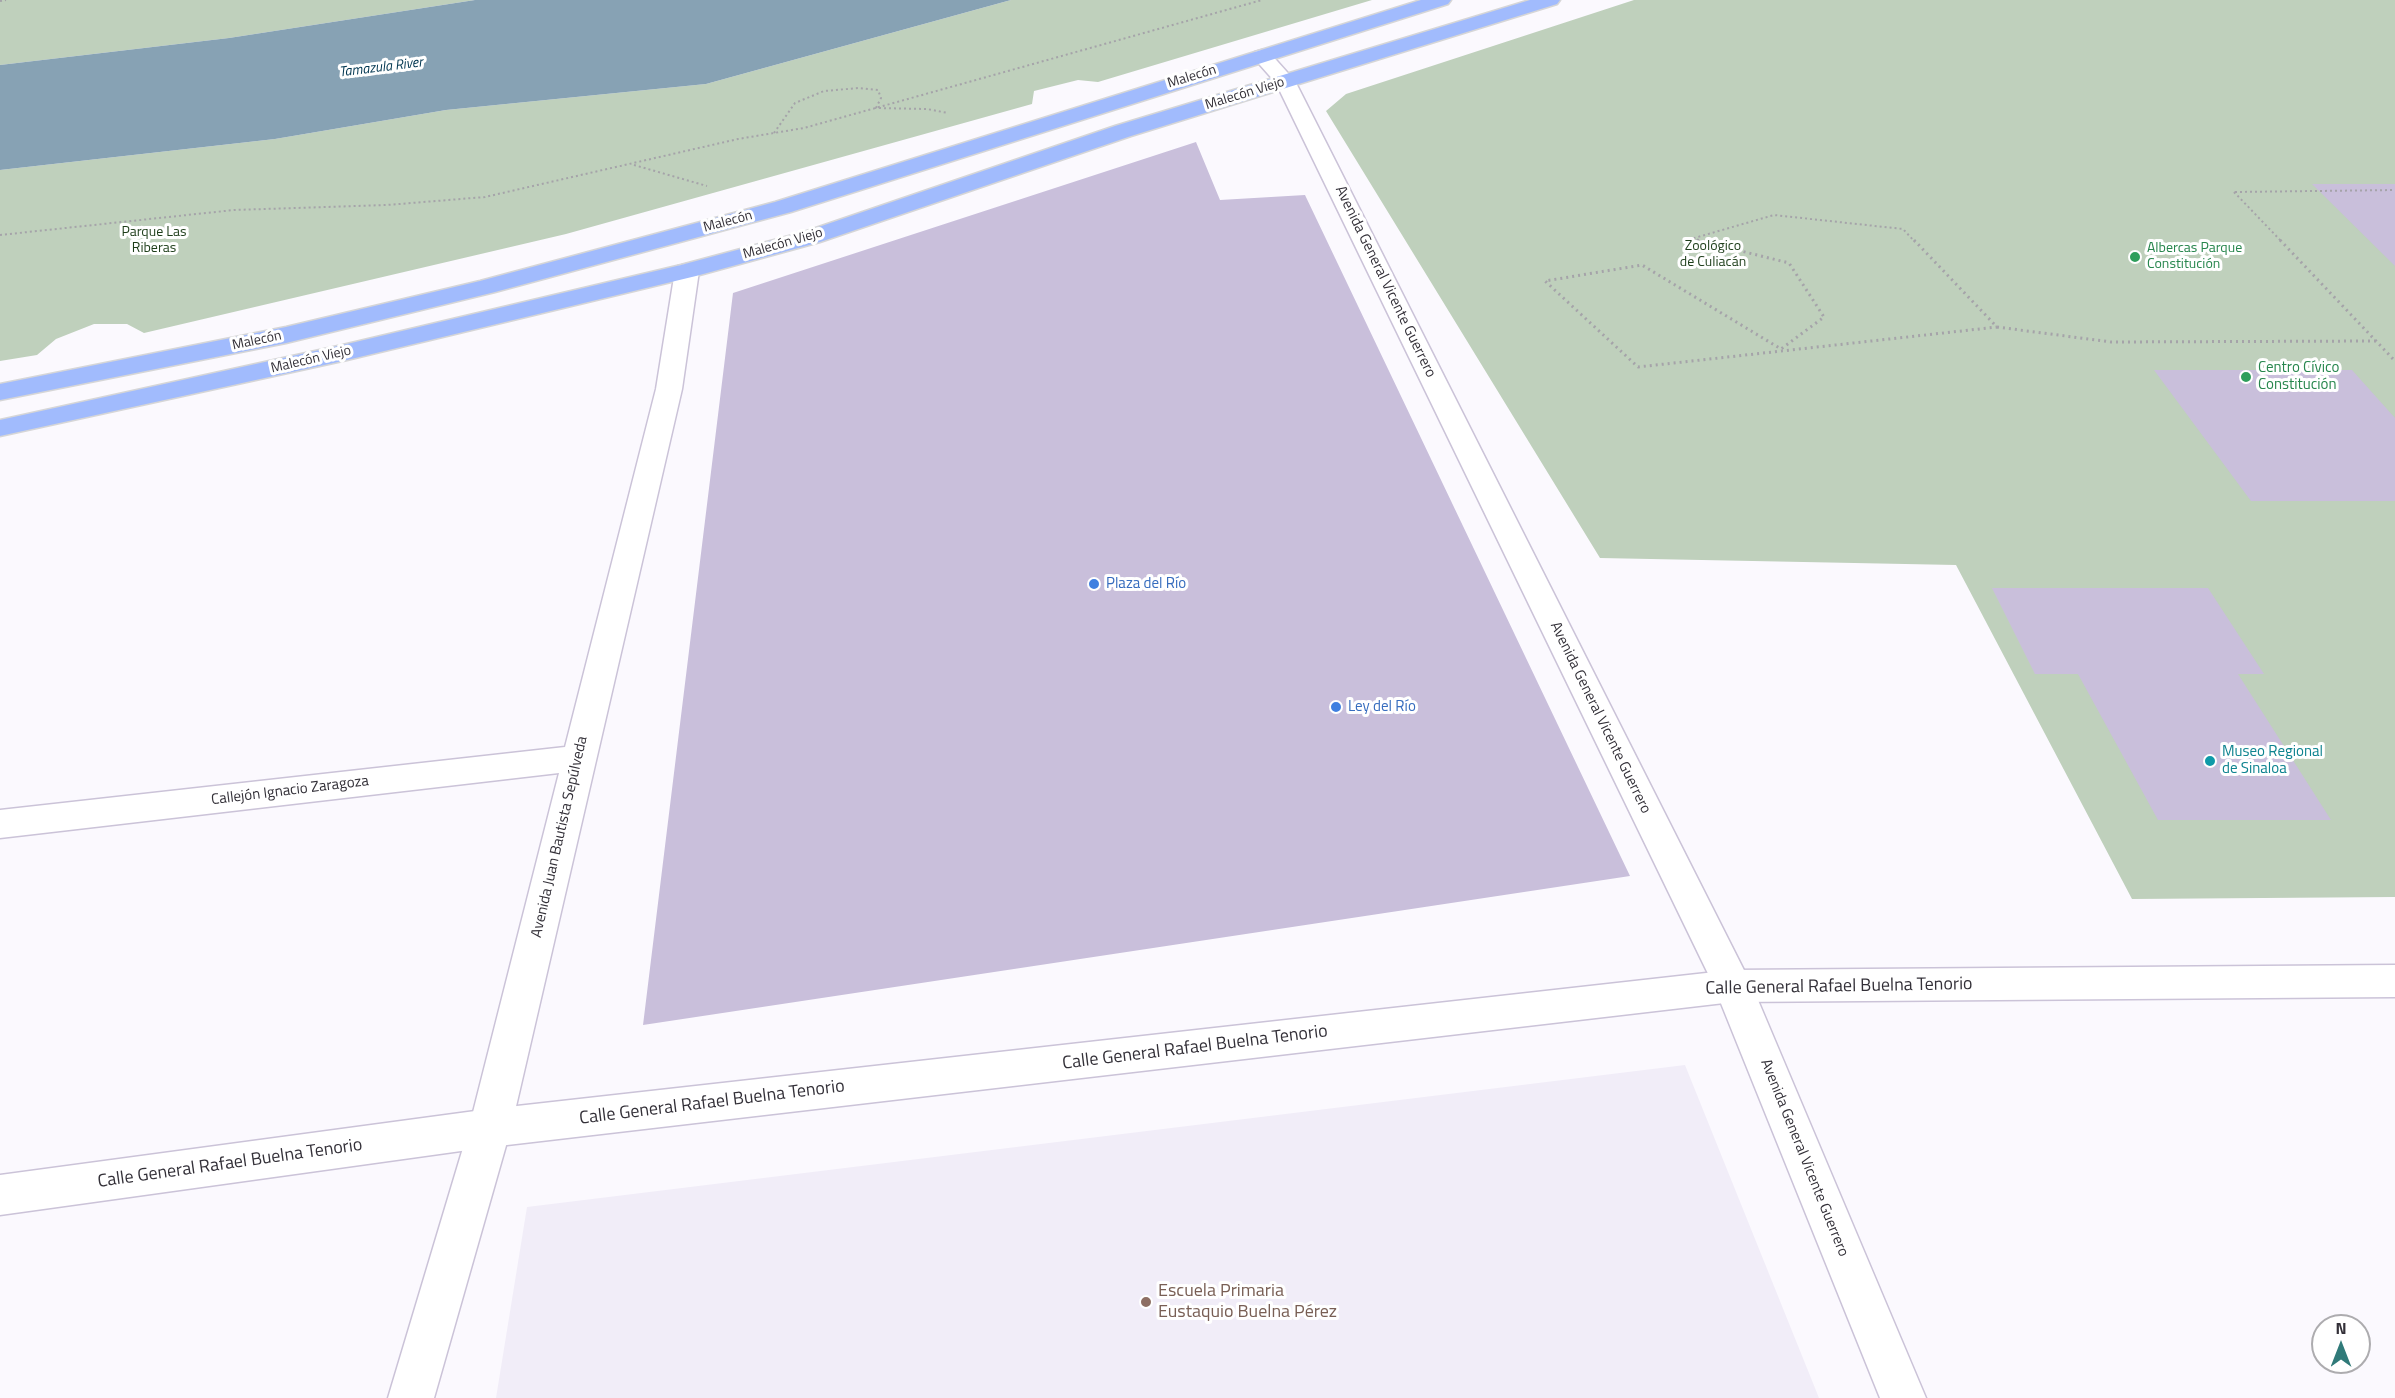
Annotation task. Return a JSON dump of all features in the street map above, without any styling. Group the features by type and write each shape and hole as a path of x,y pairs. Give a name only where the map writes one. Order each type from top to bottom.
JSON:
{"main road":[{"name":"Malecón","path":"0,392 286,335 486,287 783,207 1442,0"},
{"name":"Malecón Viejo","path":"0,428 358,349 687,271 813,237 1123,131 1550,0"},
{"path":"687,271 704,252 783,207"}],"street":[{"name":"Avenida General Vicente Guerrero","path":"1262,56 1285,81 1733,986 1903,1398"},
{"name":"Avenida Juan Bautista Sepúlveda","path":"411,1398 490,1128 669,388 687,271"},
{"name":"Callejón Ignacio Zaragoza","path":"0,824 579,758"},
{"name":"Calle General Rafael Buelna Tenorio","path":"0,1195 490,1128 1733,986 2395,981"}],"path":[{"path":"0,1 6,0"},
{"path":"0,235 234,210 387,205 484,197 804,128 1262,0"},
{"path":"774,133 795,103 824,91 859,88 878,90 881,98 876,108"},
{"path":"2395,190 2235,192 2395,361"},
{"path":"1997,327 1903,229 1774,215 1691,239 1789,263 1824,317 1781,349 1642,265 1545,281 1638,367 1997,327 2111,342 2376,341"}],"shaded area":[{"name":"Escuela Primaria Eustaquio Buelna Pérez","path":"1685,1065 1819,1398 496,1398 527,1207"}],"green space":[{"path":"0,0 475,0 229,38 0,65"},
{"name":"Parque Las Riberas","path":"1011,0 1372,0 1098,82 1078,80 1034,91 1032,104 566,234 144,333 127,324 94,324 56,339 37,355 0,361 0,170 275,139 446,110 706,84"},
{"name":"Zoológico de Culiacán","path":"1634,0 2395,0 2395,897 2132,899 1956,565 1600,558 1326,111 1346,94"}],"water":[{"name":"Tamazula River","path":"475,0 1011,0 706,84 446,110 275,139 0,170 0,65 229,38"}],"building":[{"name":"Plaza del Río","path":"1196,142 1220,200 1305,195 1630,876 643,1025 733,293"},
{"path":"2312,184 2395,184 2395,266"},
{"path":"2154,370 2352,370 2395,418 2395,501 2251,501"},
{"path":"1992,588 2208,588 2264,674 2238,674 2331,820 2158,820 2078,674 2035,674"}],"place":[{"name":"Albercas Parque Constitución","path":"2135,257"},
{"name":"Centro Cívico Constitución","path":"2246,377"},
{"name":"Plaza del Río","path":"1094,584"},
{"name":"Ley del Río","path":"1336,707"},
{"name":"Museo Regional de Sinaloa","path":"2210,761"},
{"name":"Escuela Primaria Eustaquio Buelna Pérez","path":"1146,1302"}]}
